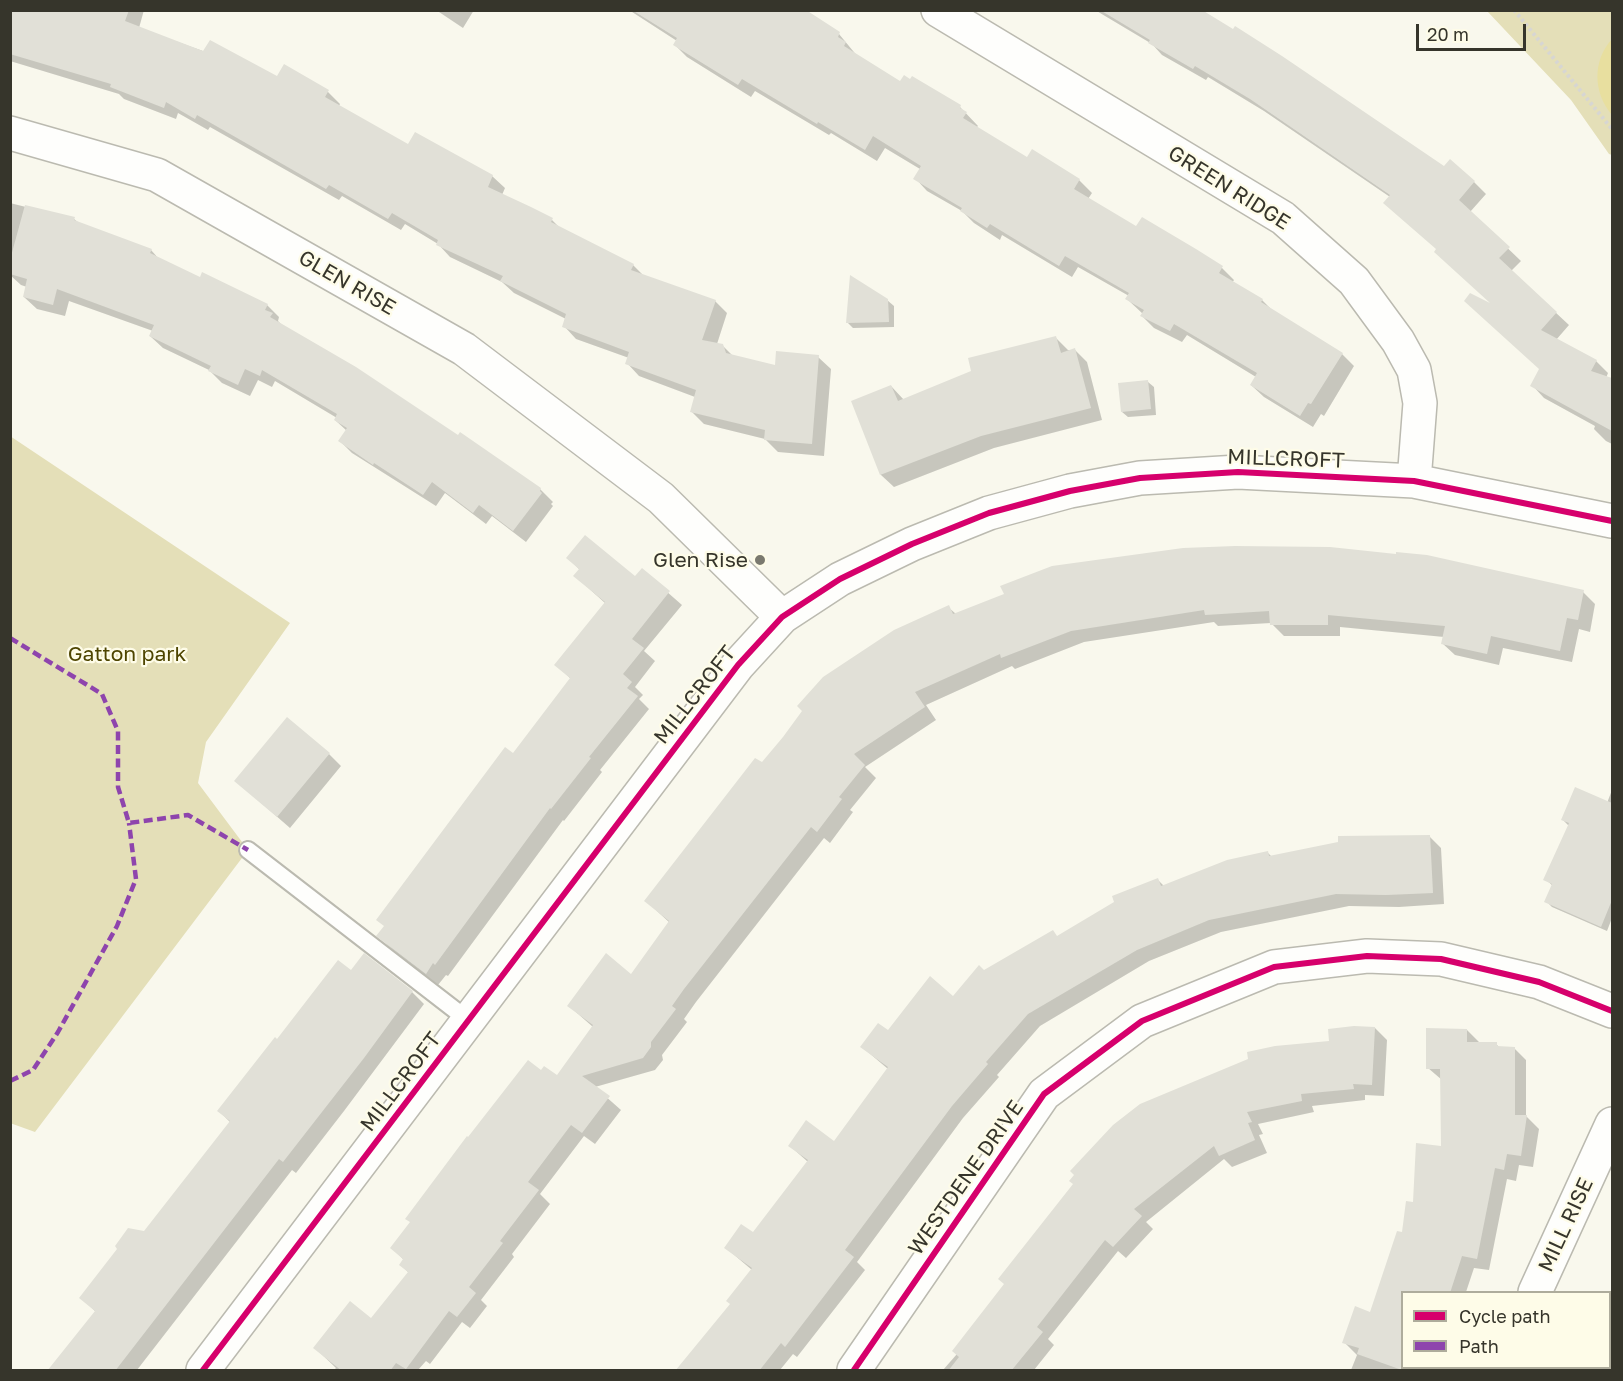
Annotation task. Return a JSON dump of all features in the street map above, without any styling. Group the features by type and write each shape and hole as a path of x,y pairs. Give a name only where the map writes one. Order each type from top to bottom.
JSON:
{"street":[{"name":"GREEN RIDGE","path":"938,10 1283,218 1354,281 1398,341 1414,370 1420,403 1414,481"},
{"name":"GLEN RISE","path":"10,133 157,175 464,349 661,498 782,617"},
{"name":"MILLCROFT","path":"203,1371 738,665 782,617 840,579 912,544 989,513 1070,491 1140,478 1238,472 1414,481 1612,522"},
{"name":"WESTDENE DRIVE","path":"854,1371 1044,1094 1142,1021 1274,967 1367,956 1442,959 1539,982 1612,1011"},
{"name":"MILL RISE","path":"1536,1291 1612,1124"}],"lane":[{"path":"248,850 468,1020"}],"path":[{"path":"1514,10 1612,129"}],"green space":[{"path":"1487,11 1612,11 1612,155 1609,154 1571,100"},
{"name":"Gatton park","path":"10,436 290,623 206,742 198,783 248,850 35,1132 10,1123"}],"shaded area":[{"path":"1612,39 1612,115 1601,97 1597,77 1601,57"}],"building":[{"path":"10,10 129,10 125,21 203,51 210,40 277,76 284,64 329,90 325,97 408,144 415,132 493,175 488,187 553,218 551,222 634,264 631,270 716,300 702,340 723,344 726,353 775,365 776,351 819,355 812,444 764,440 765,430 690,412 696,390 625,364 629,352 562,327 566,314 500,281 503,276 436,245 438,240 392,213 388,219 329,185 326,189 197,115 195,119 166,102 164,108 110,87 111,84 10,54"},
{"path":"632,10 806,10 840,32 838,37 846,42 844,46 900,81 904,75 910,79 912,76 961,105 960,108 967,112 963,118 1027,157 1032,149 1080,179 1074,189 1136,226 1142,217 1196,249 1223,266 1219,273 1263,299 1261,302 1343,353 1311,404 1308,403 1300,416 1250,385 1257,373 1174,324 1170,331 1140,316 1144,310 1125,299 1129,293 1065,256 1059,266 990,224 987,228 960,211 962,208 913,179 921,166 873,136 865,150 742,79 738,85 673,45 677,38"},
{"path":"1100,10 1202,10 1233,29 1235,26 1282,56 1444,166 1450,159 1475,181 1459,200 1510,247 1499,258 1557,312 1541,330 1597,360 1591,371 1612,378 1612,431 1530,386 1539,369 1464,301 1470,293 1490,303 1434,252 1436,249 1383,203 1390,195 1250,99 1195,66 1193,69 1148,43 1150,40"},
{"path":"25,205 75,217 74,220 152,249 150,253 200,277 202,272 268,304 265,310 273,313 270,317 356,367 458,435 460,432 541,488 542,493 513,531 479,505 473,513 432,482 423,495 374,463 373,465 338,441 347,428 334,420 337,414 262,370 260,376 245,369 238,385 208,371 211,366 149,336 154,325 57,289 53,305 23,297 27,279 10,274 10,260"},
{"path":"850,275 888,299 889,322 846,323"},
{"path":"1056,336 1061,353 1075,348 1091,408 981,436 880,475 851,401 891,385 898,401 971,371 968,358"},
{"path":"1148,380 1151,409 1121,412 1118,383"},
{"path":"585,535 635,576 642,568 670,591 632,639 644,648 623,674 632,682 627,688 638,696 550,808 435,965 433,963 426,974 376,936 384,926 376,920 505,747 513,753 570,678 554,665 605,602 573,576 579,569 566,558"},
{"path":"1330,547 1427,555 1584,590 1578,620 1567,618 1560,651 1491,636 1487,654 1441,644 1445,626 1328,615 1328,625 1270,625 1269,611 1205,615 1204,610 1071,631 1001,658 1000,654 915,692 925,707 854,754 865,765 839,797 842,799 817,832 811,827 684,989 672,1006 676,1009 651,1042 651,1047 643,1058 582,1076 610,1096 582,1133 571,1125 528,1182 539,1190 500,1241 503,1243 469,1287 476,1293 457,1317 449,1311 406,1369 396,1363 390,1371 342,1371 313,1348 350,1301 371,1318 408,1272 399,1265 403,1259 390,1248 410,1222 405,1219 528,1060 541,1070 544,1066 557,1075 593,1025 567,1006 606,953 631,974 669,921 644,901 755,758 762,762 783,737 802,711 797,706 823,677 894,630 949,605 953,614 1004,594 1000,586 1052,566 1183,548"},
{"path":"287,717 330,753 277,817 234,781"},
{"path":"1575,787 1612,803 1612,900 1601,927 1544,902 1552,884 1543,880 1569,823 1561,820"},
{"path":"1430,835 1433,893 1336,894 1209,920 1137,950 1028,1014 986,1062 988,1064 952,1106 845,1250 854,1257 785,1347 781,1343 759,1371 675,1371 730,1304 726,1301 752,1268 724,1248 741,1224 753,1232 808,1160 788,1146 806,1120 834,1141 888,1067 860,1047 878,1023 888,1030 930,976 953,996 979,965 984,970 1053,930 1057,936 1114,902 1112,896 1158,878 1161,886 1227,860 1268,851 1269,856 1338,842 1338,836"},
{"path":"364,953 413,991 364,1058 283,1162 279,1159 115,1371 47,1371 95,1311 79,1298 117,1249 115,1246 128,1228 144,1231 230,1121 217,1111 338,960 351,970"},
{"path":"1354,1026 1375,1027 1372,1085 1353,1084 1354,1089 1301,1094 1302,1101 1247,1112 1252,1122 1248,1123 1255,1140 1219,1156 1214,1146 1134,1209 1142,1216 1113,1247 1105,1240 1037,1327 1043,1332 1011,1371 948,1371 959,1357 952,1351 1004,1284 998,1279 1073,1184 1069,1181 1074,1175 1070,1171 1113,1125 1140,1104 1248,1059 1247,1052 1275,1046 1329,1041 1328,1029"},
{"path":"1426,1028 1467,1029 1467,1042 1497,1042 1497,1046 1515,1047 1515,1115 1527,1115 1521,1156 1507,1154 1504,1170 1495,1168 1477,1259 1462,1256 1451,1291 1401,1291 1402,1370 1357,1354 1359,1348 1342,1343 1355,1306 1370,1312 1397,1231 1402,1232 1406,1201 1413,1202 1416,1143 1441,1146 1440,1069 1426,1069"}],"marked path":[{"path":"10,638 102,694 118,731 118,787 129,823 188,815 248,850"},
{"path":"10,1081 33,1070 58,1032 117,926 136,879 129,823"}],"cycle path":[{"path":"203,1370 738,665 782,617 840,579 912,544 989,513 1070,491 1140,478 1238,472 1414,481 1612,521"},
{"path":"854,1370 1044,1094 1142,1021 1274,967 1367,956 1441,959 1539,982 1612,1011"}],"place":[{"name":"Glen Rise","path":"760,560"}]}
